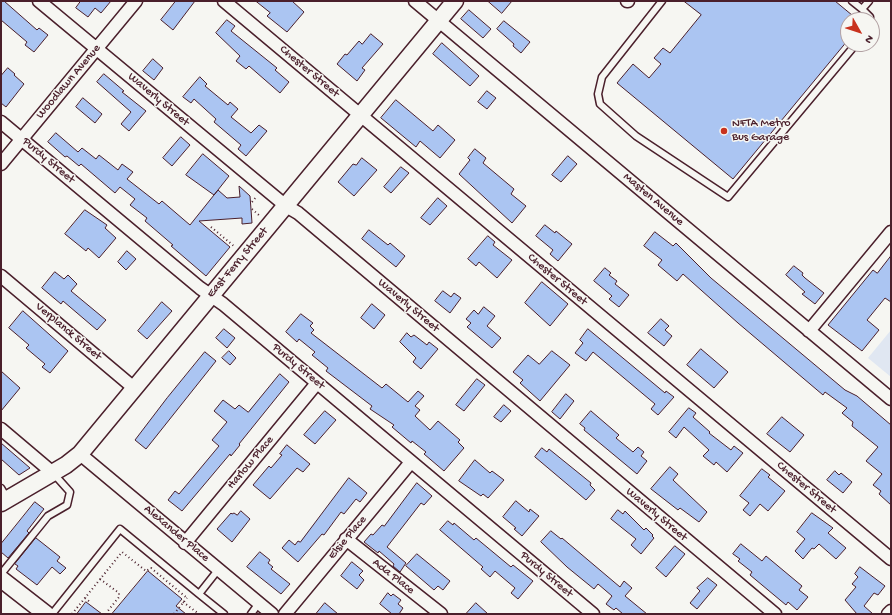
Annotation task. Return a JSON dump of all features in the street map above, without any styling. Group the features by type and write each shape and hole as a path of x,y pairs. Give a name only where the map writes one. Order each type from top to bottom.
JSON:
{"street":[{"name":"Waverly Street","path":"40,1 286,206 298,214 775,614"},
{"name":"Woodlawn Avenue","path":"1,164 136,1"},
{"name":"Chester Street","path":"224,1 891,559"},
{"name":"Masten Avenue","path":"415,1 891,399"},
{"name":"East Ferry Street","path":"3,497 53,473 80,454 455,1"},
{"name":"Purdy Street","path":"1,122 317,383 593,614"},
{"path":"809,331 891,232"},
{"name":"Verplanck Street","path":"1,276 134,388"},
{"name":"Harlow Place","path":"185,542 317,383"},
{"path":"1,430 53,473"},
{"name":"Alexander Place","path":"80,454 272,614"},
{"name":"Elsie Place","path":"285,614 411,462"},
{"name":"Ada Place","path":"346,539 441,614"},
{"path":"1,578 46,614"},
{"path":"888,614 891,611"}],"lane":[{"path":"662,1 602,77 598,94 600,104 636,136 728,197 849,52"},
{"path":"852,1 865,12"},
{"path":"862,9 869,1"},
{"path":"1,574 48,516 68,505 70,492 53,473"},
{"path":"52,614 120,529 224,614"},
{"path":"199,594 218,570"},
{"path":"251,614 259,603"}],"path":[{"path":"252,202 258,195"},
{"path":"252,209 261,217"},
{"path":"210,227 236,247"},
{"path":"72,614 122,552 146,571 151,568 166,583 188,596 174,614"},
{"path":"100,579 119,593 119,597 107,612"},
{"path":"85,598 90,602"},
{"path":"184,602 199,614"}],"shaded area":[{"path":"891,330 891,377 868,358"}],"building":[{"path":"1,1 4,1 37,30 39,28 48,35 34,52 25,45 27,42 1,20"},
{"path":"81,1 111,1 101,13 95,8 88,17 76,8"},
{"path":"176,1 195,1 173,30 161,20"},
{"path":"256,1 292,1 304,12 287,32 267,16 270,13"},
{"path":"488,1 512,1 502,13"},
{"name":"NFTA Metro Bus Garage","path":"684,1 835,1 848,12 840,12 840,50 733,179 617,83 633,64 649,78 661,64 654,58 663,48 670,53 701,15"},
{"path":"469,10 491,29 483,38 461,19"},
{"path":"227,20 235,26 231,31 277,68 275,70 289,82 280,93 249,66 246,69 236,61 240,56 216,33"},
{"path":"504,21 530,42 521,53 513,46 514,44 497,29"},
{"path":"371,34 383,44 362,68 365,70 357,81 337,64 359,41 362,44"},
{"path":"442,43 479,76 470,86 433,54"},
{"path":"153,59 163,68 154,80 143,71"},
{"path":"8,68 24,84 6,107 1,103 1,76"},
{"path":"104,74 124,91 122,92 146,111 129,131 121,124 131,112 97,82"},
{"path":"200,77 207,84 205,86 228,105 230,102 238,109 231,117 251,133 259,125 267,131 246,156 238,149 241,145 214,122 216,119 194,99 191,103 183,97"},
{"path":"487,91 496,98 487,109 478,102"},
{"path":"83,98 102,114 95,123 76,107"},
{"path":"396,100 433,131 438,125 455,140 440,158 420,141 416,147 381,118"},
{"path":"56,133 78,152 82,148 96,159 99,155 118,170 122,164 133,172 127,179 159,204 162,201 190,225 218,190 227,198 240,197 239,186 250,196 252,223 242,224 242,218 199,221 230,247 206,276 145,221 147,218 130,205 135,199 120,187 115,193 81,164 79,166 67,156 65,157 48,142"},
{"path":"181,137 190,145 172,166 163,158"},
{"path":"475,149 486,158 483,163 514,189 511,194 526,206 512,223 459,174 470,160 468,158"},
{"path":"203,154 229,176 214,195 186,175"},
{"path":"568,156 577,164 561,182 552,175"},
{"path":"362,158 377,170 354,196 338,182 353,164 356,165"},
{"path":"401,167 409,173 391,193 384,187"},
{"path":"438,198 447,206 430,225 421,218"},
{"path":"85,210 107,225 105,228 116,238 99,258 88,248 86,251 65,234"},
{"path":"545,225 555,233 556,231 572,244 558,261 550,254 553,250 536,236"},
{"path":"369,230 388,245 390,243 405,256 396,267 362,239"},
{"path":"655,232 673,246 676,243 711,278 845,390 857,396 891,425 891,505 879,494 881,491 873,485 882,474 866,461 878,447 852,426 853,422 842,413 847,408 825,392 823,395 683,274 677,281 658,265 662,260 644,246"},
{"path":"488,236 495,242 493,245 512,260 497,278 479,262 476,266 468,259"},
{"path":"127,251 136,259 126,270 118,262"},
{"path":"891,256 891,302 885,298 867,320 879,330 862,351 828,325 873,270 877,273"},
{"path":"794,266 803,273 802,275 805,278 824,293 815,304 802,294 805,292 786,275"},
{"path":"605,268 611,273 609,275 617,281 615,284 629,295 619,307 609,299 612,296 594,281"},
{"path":"55,272 64,279 68,275 77,284 71,291 106,320 97,330 63,301 61,304 42,288"},
{"path":"542,282 568,304 550,326 525,303"},
{"path":"443,291 451,297 454,293 461,298 450,313 435,301"},
{"path":"162,302 172,311 147,339 138,331"},
{"path":"372,304 385,315 374,329 361,318"},
{"path":"484,307 495,316 487,326 501,338 492,348 467,327 471,323 466,319 474,310 478,314"},
{"path":"23,311 68,351 50,373 42,367 45,364 26,348 29,345 9,328"},
{"path":"301,314 313,323 310,326 314,330 311,333 382,388 386,384 408,402 418,391 424,396 415,406 420,410 415,416 430,430 438,421 460,440 458,442 464,448 444,471 424,454 426,452 412,441 411,443 392,427 394,425 370,409 372,406 326,371 328,368 312,355 315,352 299,339 297,342 286,332"},
{"path":"661,319 669,326 665,330 672,336 664,346 648,333"},
{"path":"224,329 235,338 227,348 216,338"},
{"path":"588,329 665,393 666,391 674,397 658,415 651,409 655,404 593,352 586,361 575,353 583,343 580,340"},
{"path":"407,333 411,337 414,335 427,345 429,342 438,349 421,369 413,362 416,358 400,342"},
{"path":"701,349 728,372 714,388 687,365"},
{"path":"229,351 236,358 230,365 222,358"},
{"path":"552,351 570,365 540,401 520,383 523,380 513,372 528,355 539,364"},
{"path":"205,352 216,361 146,449 135,440"},
{"path":"1,371 20,388 1,411"},
{"path":"280,374 289,382 231,456 230,454 182,511 168,500 175,491 179,494 219,446 212,440 227,422 214,411 223,400 235,409 239,405 248,412"},
{"path":"477,379 485,385 464,411 456,405"},
{"path":"566,394 574,401 560,419 552,412"},
{"path":"504,405 511,411 501,422 494,417"},
{"path":"689,408 696,413 693,417 710,432 709,433 731,450 734,446 743,453 727,472 716,462 714,465 703,456 709,450 684,427 676,438 669,432"},
{"path":"325,411 336,420 315,444 304,435"},
{"path":"591,411 619,435 616,438 633,452 638,447 644,452 641,456 647,461 637,474 584,430 585,428 580,424"},
{"path":"782,417 804,435 790,452 767,434"},
{"path":"1,443 30,468 19,475 1,459"},
{"path":"287,445 310,464 303,472 297,468 270,499 253,485 269,466 271,468 282,455 280,454"},
{"path":"542,448 547,452 549,449 591,483 590,485 595,490 586,500 535,457"},
{"path":"475,460 490,473 492,471 504,480 488,498 483,494 481,496 459,481"},
{"path":"670,467 678,474 673,480 707,512 699,522 680,508 678,510 651,489"},
{"path":"762,469 770,475 768,477 785,491 768,511 760,504 750,516 743,510 749,503 740,496"},
{"path":"835,471 839,475 841,473 852,482 843,493 827,480"},
{"path":"349,478 367,493 360,502 356,499 344,514 341,512 324,535 322,534 298,562 282,548 289,540 295,545 298,541 300,542"},
{"path":"417,483 432,496 424,505 421,503 387,547 406,563 400,572 393,566 394,564 379,551 378,553 364,542 382,525 384,526"},
{"path":"516,501 529,512 530,509 539,516 522,536 514,529 516,528 503,517"},
{"path":"35,502 44,509 27,531 29,533 8,558 1,552 1,544"},
{"path":"618,510 623,514 625,511 644,530 646,528 653,535 652,536 654,538 641,554 631,545 636,539 611,519"},
{"path":"241,511 250,519 232,542 217,529 231,513 237,515"},
{"path":"812,513 833,528 828,533 846,548 836,559 819,544 814,549 812,548 803,559 795,551 805,539 797,532"},
{"path":"448,521 453,525 454,523 474,540 476,538 511,567 513,565 533,581 518,599 511,593 515,588 495,571 490,577 481,569 483,567 440,530"},
{"path":"551,531 561,539 562,538 620,587 624,581 632,588 625,596 647,614 623,614 616,608 614,610 606,604 612,596 598,584 594,589 567,567 541,542"},
{"path":"36,538 60,557 57,561 66,568 60,574 52,567 37,585 16,569 18,566 15,564"},
{"path":"741,544 762,561 766,556 802,586 799,590 808,597 797,610 788,602 786,605 750,575 752,572 738,561 740,559 733,554"},
{"path":"675,546 685,554 666,577 656,568"},
{"path":"260,552 270,560 268,563 273,567 271,569 290,584 281,594 247,567"},
{"path":"417,554 450,581 443,590 438,586 434,590 406,566"},
{"path":"352,562 363,571 359,575 364,580 357,589 341,576"},
{"path":"860,567 885,586 878,595 874,593 864,606 873,614 857,614 845,600 856,587 852,584 858,577 855,574"},
{"path":"148,571 182,599 176,606 186,614 112,614"},
{"path":"708,578 717,585 697,609 690,603 700,591 697,588"},
{"path":"388,593 391,596 393,594 401,600 398,604 403,608 399,614 392,614 380,604"},
{"path":"86,602 102,614 77,614"},
{"path":"325,603 338,614 316,614"},
{"path":"476,603 488,614 466,614"}],"place":[{"name":"NFTA Metro Bus Garage","path":"724,131"}]}
